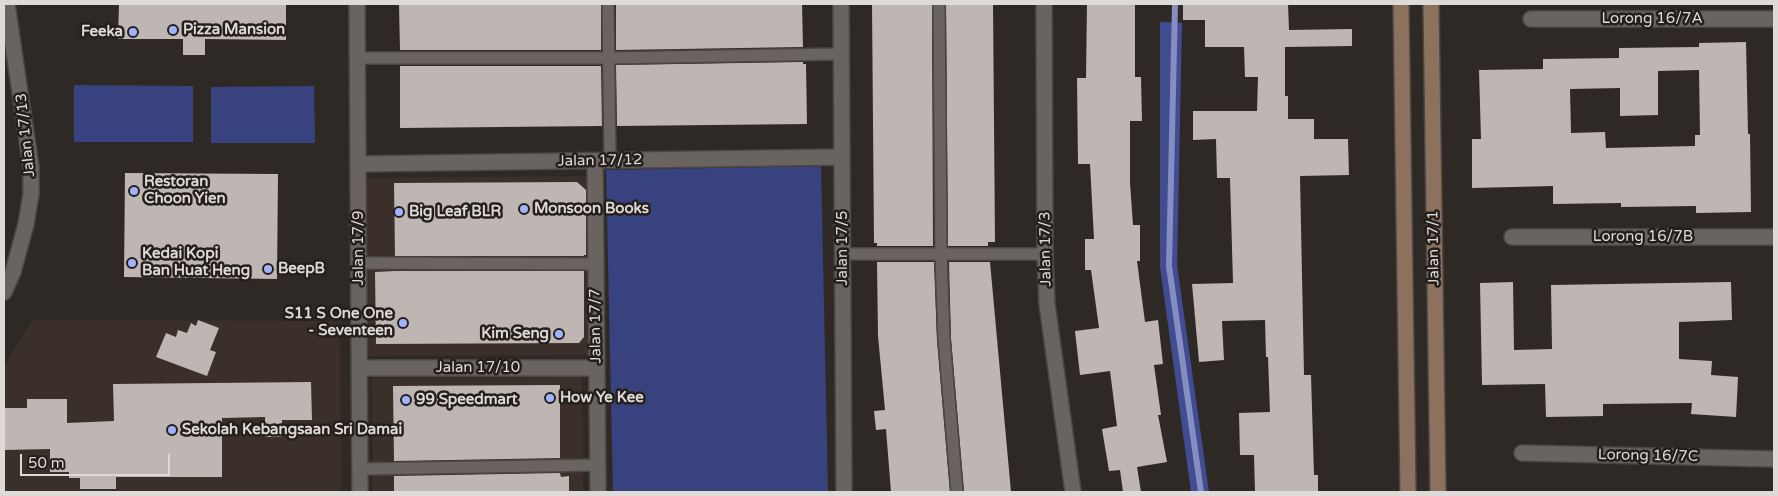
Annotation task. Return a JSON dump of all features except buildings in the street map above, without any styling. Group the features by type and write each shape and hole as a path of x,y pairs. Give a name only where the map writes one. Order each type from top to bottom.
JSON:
{"street":[{"name":"Jalan 17/13","path":"4,292 13,272 26,224 31,185 31,167 7,4"},
{"name":"Jalan 17/9","path":"357,4 360,492"},
{"name":"Jalan 17/5","path":"841,4 844,492"},
{"name":"Jalan 17/3","path":"1044,4 1047,304 1073,492"},
{"name":"Jalan 17/1","path":"1401,4 1408,492"},
{"name":"Jalan 17/1","path":"1431,4 1438,492"},
{"name":"Lorong 16/7A","path":"1531,19 1774,19"},
{"name":"Jalan 17/12","path":"358,164 842,157"},
{"name":"Jalan 17/7","path":"595,161 598,492"},
{"name":"Lorong 16/7B","path":"1512,237 1774,238"},
{"name":"Jalan 17/10","path":"360,368 597,368"},
{"name":"Lorong 16/7C","path":"1522,454 1774,459"}],"lane":[{"path":"608,4 610,160"},
{"path":"940,4 941,254 944,339 957,492"},
{"path":"358,58 608,58 841,54"},
{"path":"843,254 1045,254"},
{"path":"359,263 596,264"},
{"path":"360,469 598,465"}],"shaded area":[{"path":"1160,22 1182,23 1177,265 1209,492 1191,492 1160,267"},
{"path":"74,85 193,86 193,142 74,142"},
{"path":"314,86 315,143 211,143 211,87"},
{"path":"821,166 828,492 613,492 606,170"},
{"path":"588,176 589,355 368,356 367,178"},
{"name":"Sekolah Kebangsaan Sri Damai","path":"32,320 340,321 341,492 4,492 4,367"},
{"path":"582,377 583,492 373,492 372,378"}],"waterway":[{"path":"1175,4 1169,266 1201,492"}],"place":[{"name":"Pizza Mansion","path":"173,30"},
{"name":"Feeka","path":"133,32"},
{"name":"Restoran Choon Yien","path":"134,191"},
{"name":"Monsoon Books","path":"524,209"},
{"name":"Big Leaf BLR","path":"399,212"},
{"name":"Kedai Kopi Ban Huat Heng","path":"132,263"},
{"name":"BeepB","path":"268,269"},
{"name":"S11 S One One - Seventeen","path":"403,323"},
{"name":"Kim Seng","path":"559,334"},
{"name":"How Ye Kee","path":"550,398"},
{"name":"99 Speedmart","path":"406,400"},
{"name":"Sekolah Kebangsaan Sri Damai","path":"172,430"}]}
